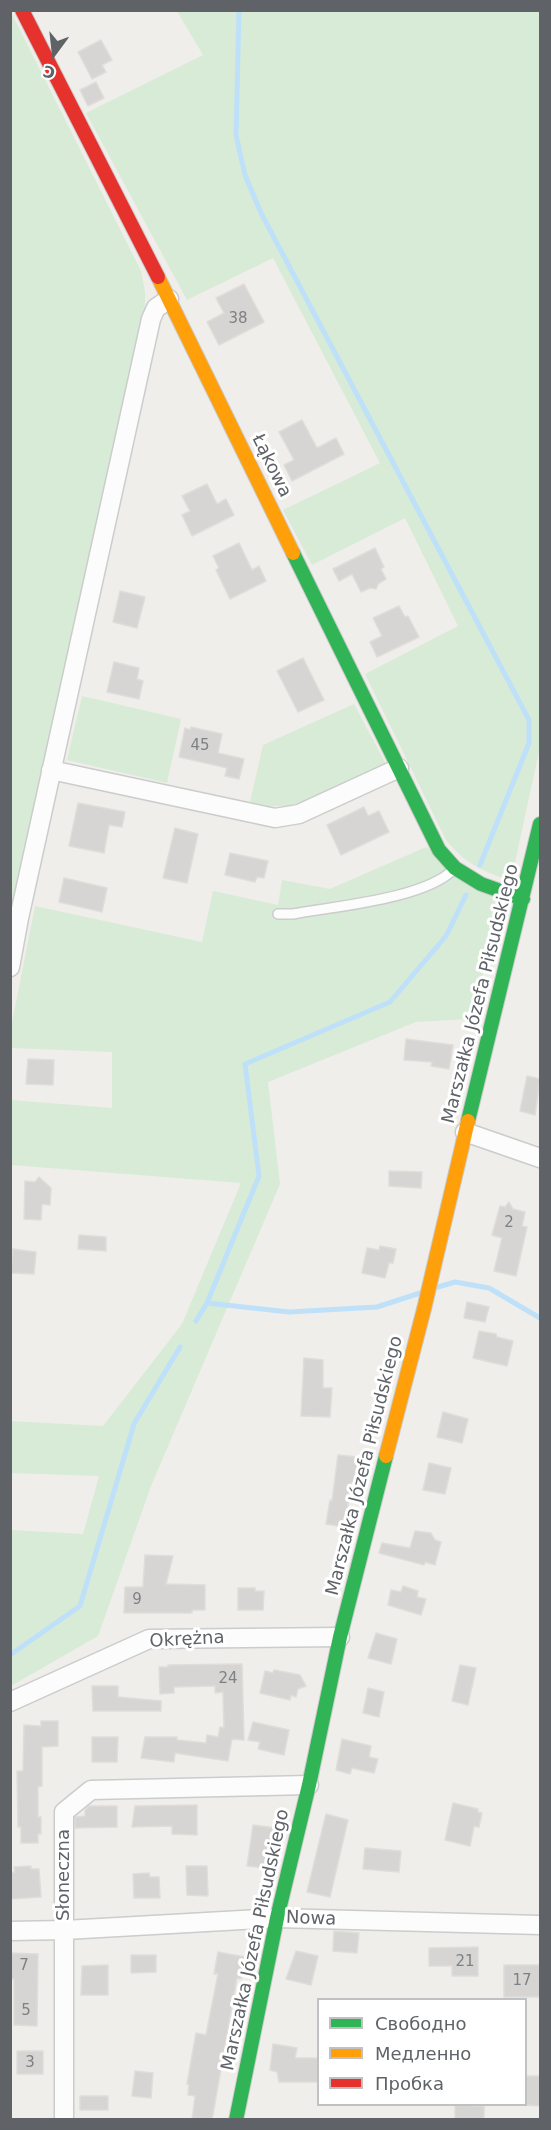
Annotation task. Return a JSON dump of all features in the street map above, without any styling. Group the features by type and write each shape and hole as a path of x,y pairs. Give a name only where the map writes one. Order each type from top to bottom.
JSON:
{"street":[{"name":"Łąkowa","path":"22,10 169,299 439,850 455,868 481,884 523,899"},
{"path":"10,968 19,918 151,318 156,308 169,299"},
{"path":"51,771 275,819 299,814 399,768"},
{"name":"Marszałka Józefa Piłsudskiego","path":"236,2120 277,1918 309,1785 340,1637 424,1309 540,824"},
{"path":"465,1132 540,1158"},
{"name":"Okrężna","path":"10,1702 149,1639 340,1637"},
{"name":"Słoneczna","path":"64,2120 64,1812 91,1790 309,1785"},
{"name":"Nowa","path":"10,1931 277,1918 540,1925"}],"lane":[{"path":"278,914 293,914 411,893 444,878 455,868"}],"green space":[{"path":"177,11 540,11 540,747 511,881 475,866 446,840 365,674 458,626 405,518 312,565 283,510 380,463 273,258 187,300 86,113 203,55"},
{"path":"11,12 141,271 145,292 145,311 11,922"},
{"path":"82,696 181,719 167,783 67,760"},
{"path":"354,704 386,764 308,800 289,806 268,806 250,802 263,745"},
{"path":"426,847 505,905 468,1019 416,1022 268,1082 280,1184 151,1486 98,1636 11,1686 11,1530 83,1534 99,1476 11,1473 10,1421 103,1426 182,1324 241,1183 11,1165 11,1100 112,1108 112,1052 11,1048 11,1028 35,906 202,942 213,891 278,905 282,880 330,889"}],"building":[{"path":"101,40 112,60 102,65 106,72 92,79 78,52"},
{"path":"96,82 104,98 88,106 80,90"},
{"path":"244,284 264,322 219,345 207,322 224,313 216,298"},
{"path":"302,420 317,448 336,438 344,454 292,481 284,465 294,460 279,432"},
{"path":"207,484 217,504 226,499 234,515 192,536 182,515 190,511 182,496"},
{"path":"239,543 252,570 259,566 266,581 230,599 216,570 219,568 213,556"},
{"path":"375,548 384,567 381,569 386,579 378,584 376,589 370,588 361,592 352,574 339,581 333,569"},
{"path":"120,591 145,597 137,628 113,622"},
{"path":"399,606 405,617 408,616 419,637 377,657 370,642 382,636 373,618"},
{"path":"303,658 324,700 298,712 277,671"},
{"path":"114,662 139,668 137,679 143,681 139,699 107,692"},
{"path":"191,727 222,734 218,753 244,759 239,779 225,776 227,768 179,757 185,728 190,730"},
{"path":"78,803 125,812 122,827 109,825 104,853 69,846"},
{"path":"364,807 368,816 379,811 389,832 341,855 327,825"},
{"path":"175,828 198,834 187,883 163,878"},
{"path":"230,853 268,861 264,878 257,877 255,882 225,875"},
{"path":"64,878 107,888 102,912 59,902"},
{"path":"406,1039 453,1045 449,1069 431,1066 432,1062 404,1060"},
{"path":"28,1059 54,1060 53,1085 26,1084"},
{"path":"527,1076 540,1079 535,1115 520,1111"},
{"path":"389,1171 422,1172 421,1188 389,1186"},
{"path":"39,1177 51,1188 50,1205 42,1204 41,1220 24,1219 25,1181 35,1182"},
{"path":"509,1202 513,1209 525,1212 522,1226 527,1227 516,1276 494,1271 502,1238 492,1235 500,1206 505,1207"},
{"path":"79,1235 106,1237 106,1251 78,1249"},
{"path":"380,1246 396,1249 393,1263 389,1263 385,1278 362,1273 367,1248 379,1250"},
{"path":"13,1249 36,1252 34,1274 11,1273"},
{"path":"467,1302 489,1307 485,1322 464,1318"},
{"path":"479,1331 496,1334 497,1337 513,1341 507,1366 473,1358"},
{"path":"304,1358 323,1360 323,1388 332,1388 330,1417 301,1416"},
{"path":"443,1412 468,1419 462,1443 437,1437"},
{"path":"338,1455 358,1457 355,1483 352,1482 344,1527 326,1524 330,1500 332,1501"},
{"path":"429,1463 451,1468 445,1494 423,1490"},
{"path":"415,1531 431,1533 435,1540 441,1542 435,1565 425,1562 424,1565 379,1553 382,1543 410,1548"},
{"path":"145,1555 173,1556 166,1584 205,1585 205,1610 192,1610 192,1613 124,1613 125,1587 143,1587"},
{"path":"403,1586 418,1591 417,1597 426,1599 421,1615 388,1605 391,1590 401,1592"},
{"path":"238,1588 255,1588 255,1591 264,1591 263,1610 238,1610"},
{"path":"376,1633 397,1639 391,1664 368,1658"},
{"path":"242,1664 244,1740 232,1739 228,1761 175,1753 174,1762 141,1758 145,1737 177,1737 177,1740 206,1743 207,1735 218,1737 220,1727 224,1728 223,1692 215,1693 215,1686 174,1687 174,1693 160,1694 159,1667"},
{"path":"460,1665 476,1668 468,1705 452,1701"},
{"path":"274,1670 300,1675 306,1686 298,1689 296,1697 291,1695 290,1700 260,1693 265,1671 273,1673"},
{"path":"92,1686 118,1686 118,1697 161,1701 161,1711 93,1711"},
{"path":"368,1688 384,1692 379,1717 363,1713"},
{"path":"41,1721 58,1721 58,1746 42,1747 42,1786 38,1787 38,1817 41,1817 41,1834 38,1834 38,1843 21,1843 21,1827 18,1827 17,1771 23,1771 24,1725 41,1726"},
{"path":"253,1722 289,1730 284,1755 258,1749 260,1742 248,1740"},
{"path":"92,1737 118,1737 117,1762 92,1762"},
{"path":"342,1739 371,1746 369,1757 378,1759 374,1773 352,1768 350,1774 336,1770"},
{"path":"453,1803 478,1809 478,1812 482,1813 479,1827 474,1826 470,1846 445,1840"},
{"path":"197,1805 197,1835 172,1834 172,1826 132,1827 135,1806"},
{"path":"89,1806 117,1806 117,1827 75,1828 75,1817 85,1816 85,1810"},
{"path":"326,1814 348,1820 330,1897 307,1892"},
{"path":"253,1825 276,1828 273,1848 268,1847 266,1868 247,1866"},
{"path":"365,1848 401,1851 399,1872 363,1869"},
{"path":"31,1866 31,1869 39,1869 41,1897 10,1899 10,1873 15,1872 14,1867"},
{"path":"186,1866 207,1866 208,1896 187,1895"},
{"path":"149,1873 150,1877 159,1877 160,1898 134,1898 133,1874"},
{"path":"334,1931 359,1933 357,1953 333,1951"},
{"path":"478,1947 478,1976 452,1976 452,1966 429,1966 429,1948"},
{"path":"296,1951 318,1956 311,1985 286,1979"},
{"path":"218,1952 245,1957 241,1979 237,1978 212,2120 192,2120 195,2096 188,2095 189,2085 187,2084 196,2033 206,2035 218,1974 214,1974"},
{"path":"10,1953 38,1954 37,2026 14,2025 14,1979 10,1979"},
{"path":"131,1955 156,1955 156,1972 131,1973"},
{"path":"108,1965 108,1995 81,1995 82,1966"},
{"path":"504,1965 540,1965 540,1997 504,1997"},
{"path":"273,2044 297,2048 295,2058 317,2058 317,2082 279,2082 277,2072 270,2070"},
{"path":"17,2051 43,2051 43,2074 17,2074"},
{"path":"135,2071 153,2073 151,2098 132,2096"},
{"path":"527,2076 540,2076 540,2106 527,2105"},
{"path":"80,2096 108,2096 108,2110 80,2110"},
{"path":"455,2106 484,2106 484,2119 455,2119"}],"waterway":[{"path":"239,10 236,135 245,175 261,213 529,720 529,743 480,865"},
{"path":"196,1321 207,1303 259,1176 245,1064 390,1002 446,936 466,895"},
{"path":"438,1287 455,1282 489,1288 540,1318"},
{"path":"207,1303 289,1312 377,1307 420,1293"},
{"path":"10,1655 80,1606 134,1424 180,1347"}],"traffic: fast":[{"path":"293,553 439,850 455,868 481,884 523,899"},
{"path":"468,1121 540,824"},
{"path":"236,2120 277,1918 309,1785 340,1637 386,1456"}],"traffic: slow":[{"path":"158,277 293,553"},
{"path":"386,1456 424,1309 468,1121"}],"traffic: jam":[{"path":"22,10 158,277"}]}
